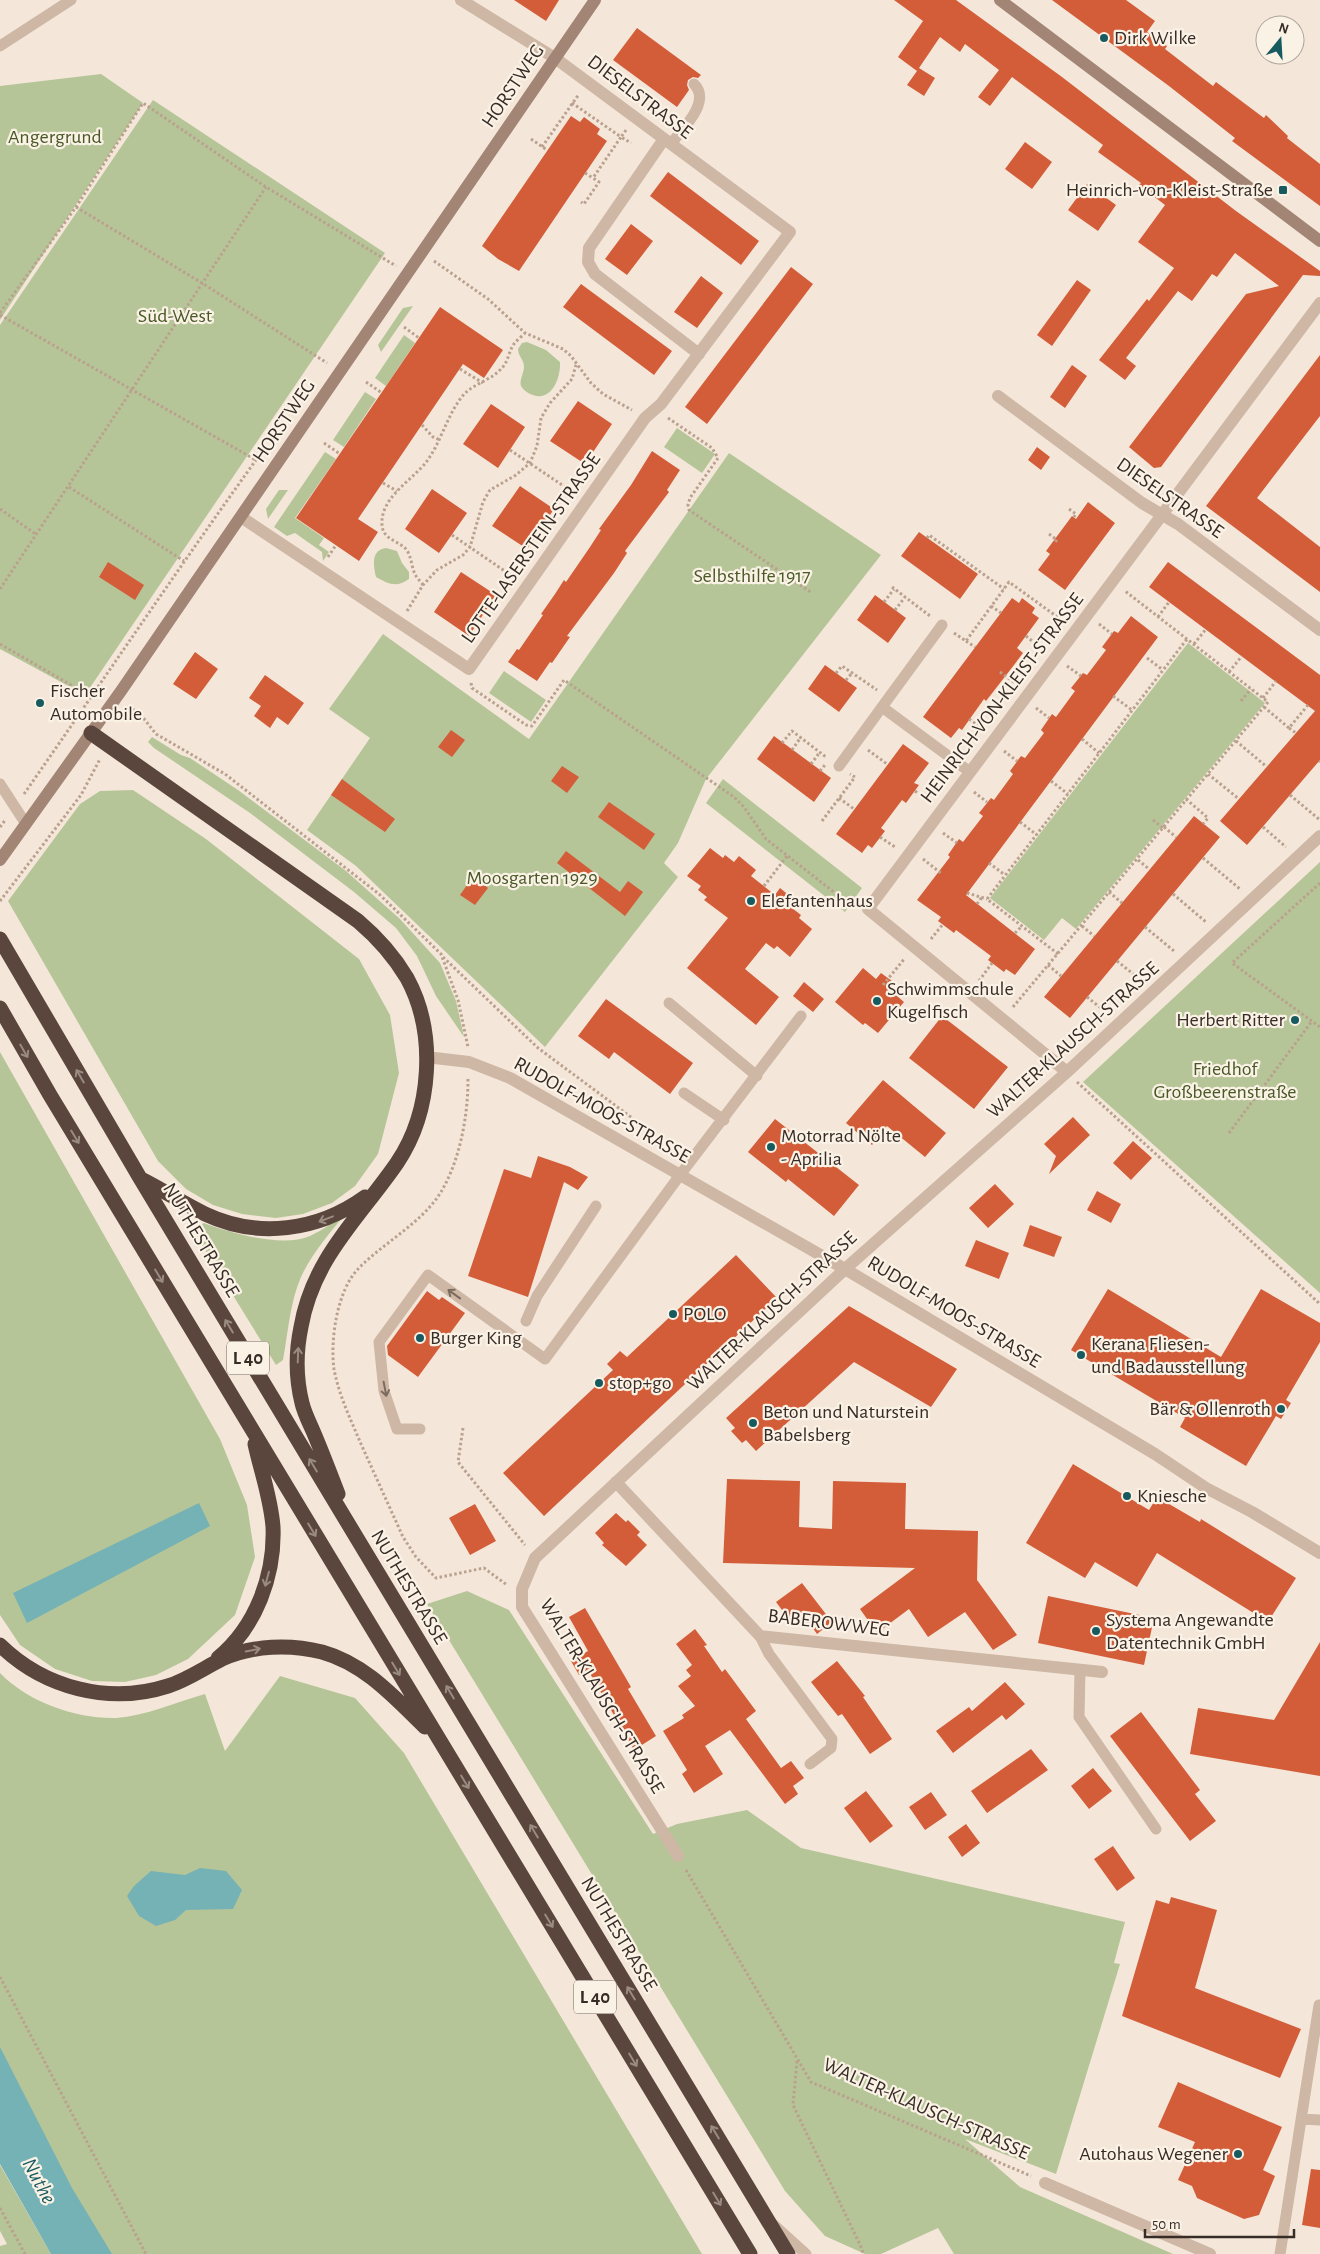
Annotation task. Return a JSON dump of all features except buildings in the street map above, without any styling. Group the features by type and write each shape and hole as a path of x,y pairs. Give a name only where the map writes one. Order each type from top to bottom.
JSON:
{"highway":[{"path":"91,733 335,904 373,933 386,947 408,980 421,1017 426,1057 425,1084 414,1128 398,1161 337,1240 321,1267 306,1304 298,1354 302,1403 356,1537"},
{"name":"NUTHESTRASSE","path":"0,939 140,1178 788,2254"},
{"name":"L 40","path":"0,1008 55,1104 750,2254"},
{"path":"140,1178 205,1214 241,1226 260,1229 299,1227 317,1222 352,1207 381,1183"},
{"path":"207,1667 224,1653 251,1619 260,1599 271,1564 273,1545 270,1507 251,1428"},
{"path":"0,1645 24,1665 40,1675 75,1688 103,1693 147,1691 188,1678 234,1655 264,1648 284,1647 323,1652 359,1668 375,1679 440,1741"}],"street":[{"name":"DIESELSTRASSE","path":"461,0 555,58 790,232"},
{"name":"HORSTWEG","path":"0,860 241,517 595,0"},
{"path":"1000,0 1320,242"},
{"path":"667,141 589,248 588,262 595,274 699,354"},
{"name":"LOTTE-LASERSTEIN-STRASSE","path":"241,517 469,669 645,418 661,404 790,232"},
{"name":"HEINRICH-VON-KLEIST-STRASSE","path":"1067,1072 868,909 1320,302"},
{"name":"DIESELSTRASSE","path":"998,396 1142,503 1163,515 1320,630"},
{"name":"WALTER-KLAUSCH-STRASSE","path":"678,1856 522,1607 522,1588 535,1558 845,1269 1067,1072 1320,836"},
{"name":"RUDOLF-MOOS-STRASSE","path":"426,1057 468,1062 510,1078 845,1269 1154,1454 1206,1488 1252,1512 1320,1553"},
{"name":"BABEROWWEG","path":"616,1482 760,1636 1102,1672"},
{"path":"1046,2183 1210,2254"}],"lane":[{"path":"0,46 71,0"},
{"path":"667,141 699,104 700,92 694,84"},
{"path":"839,766 942,625"},
{"path":"885,702 970,772"},
{"path":"0,784 26,824"},
{"path":"669,1003 757,1076"},
{"path":"420,1429 397,1429 384,1391 379,1342 428,1275 545,1359 680,1175 724,1120 801,1016"},
{"path":"684,1093 724,1120"},
{"path":"526,1321 537,1296 596,1206"},
{"path":"760,1636 769,1654 832,1739 831,1748 810,1764"},
{"path":"1080,1670 1079,1717 1156,1829"},
{"path":"1280,2254 1319,2005"},
{"path":"1301,2119 1320,2120"},
{"path":"767,2219 806,2254"}],"path":[{"path":"542,147 581,90"},
{"path":"0,827 92,697 184,560 256,460 0,314 76,207 143,103 266,187 408,273"},
{"path":"572,103 630,143"},
{"path":"593,178 621,137"},
{"path":"531,140 547,150"},
{"path":"581,202 584,204 599,182 585,173"},
{"path":"0,589 266,187"},
{"path":"76,207 340,372"},
{"path":"422,252 488,299 525,333 563,348 572,356 576,365 603,394 645,418"},
{"path":"404,327 419,338"},
{"path":"423,585 416,576 406,549 388,538 382,526 385,511 397,491 426,462 440,440 448,418 462,397 475,385 484,383 502,369 508,360 514,344 525,333"},
{"path":"399,624 423,585 437,570 463,555 470,547 483,502 490,490 516,475 530,463 537,446 541,418 550,404 572,379 576,365"},
{"path":"460,369 484,383"},
{"path":"366,382 382,393"},
{"path":"655,409 712,448 718,458 690,498 689,510 812,593"},
{"path":"422,425 433,437 440,440"},
{"path":"324,444 340,454"},
{"path":"510,450 586,502"},
{"path":"383,483 397,491"},
{"path":"69,487 184,560"},
{"path":"0,509 37,535"},
{"path":"1068,509 1076,514 1074,517"},
{"path":"1049,534 1057,540 1055,542"},
{"path":"452,535 527,586"},
{"path":"927,538 929,535 958,558 1004,589"},
{"path":"1003,1019 1138,860 1186,799 1268,702 1113,581"},
{"path":"966,641 1009,582 1076,630"},
{"path":"884,602 893,588 975,647"},
{"path":"895,610 905,597"},
{"path":"1158,616 1169,602"},
{"path":"992,606 1001,613"},
{"path":"1194,644 1206,629"},
{"path":"1026,636 1055,658"},
{"path":"987,899 1187,639"},
{"path":"0,644 92,697"},
{"path":"1229,672 1242,656"},
{"path":"1147,658 1163,670"},
{"path":"836,673 842,666 885,702"},
{"path":"469,669 472,688 526,725 532,726 564,680 734,797 744,807 766,840 855,909"},
{"path":"846,680 852,673"},
{"path":"1263,698 1276,681"},
{"path":"1241,701 1251,689"},
{"path":"1114,696 1132,710"},
{"path":"1289,728 1308,705"},
{"path":"1264,707 1296,733"},
{"path":"135,711 141,715 156,734 225,774 379,894 500,1009 538,1048 691,1162"},
{"path":"792,750 801,738"},
{"path":"1082,739 1100,753"},
{"path":"1236,741 1267,767"},
{"path":"856,742 887,764"},
{"path":"811,764 820,752"},
{"path":"1208,774 1239,799"},
{"path":"1051,781 1068,794"},
{"path":"0,901 81,795"},
{"path":"1290,795 1320,821"},
{"path":"839,798 854,809"},
{"path":"1186,799 1208,818 1203,824"},
{"path":"1153,820 1176,837"},
{"path":"1020,822 1037,835"},
{"path":"1263,827 1298,857"},
{"path":"912,851 942,874"},
{"path":"764,886 787,856"},
{"path":"1202,858 1252,899"},
{"path":"1138,860 1149,869"},
{"path":"989,863 1005,875"},
{"path":"1320,883 1232,963 1320,1027"},
{"path":"1109,892 1122,903"},
{"path":"967,893 987,899 1058,954"},
{"path":"1172,894 1218,932"},
{"path":"978,904 982,898"},
{"path":"934,935 943,924"},
{"path":"1016,933 1022,926"},
{"path":"1082,926 1094,936"},
{"path":"1145,927 1186,961"},
{"path":"441,954 464,1022 468,1062 468,1094 463,1131 450,1175 440,1192 419,1218 357,1270 344,1293 333,1329 334,1369 348,1412 403,1538 416,1557 436,1578 484,1568 508,1585 522,1588"},
{"path":"883,985 903,961"},
{"path":"1117,961 1154,991"},
{"path":"984,974 992,963"},
{"path":"1048,965 1061,976"},
{"path":"1087,997 1119,1023"},
{"path":"1229,1133 1312,1021"},
{"path":"1067,1072 1082,1089 1320,1304"},
{"path":"463,1428 458,1462 535,1558"},
{"name":"WALTER-KLAUSCH-STRASSE","path":"678,1856 811,2082 1046,2183"},
{"path":"0,1977 146,2254"},
{"path":"797,2059 793,2105 863,2254"},
{"path":"0,2208 25,2254"}],"green space":[{"name":"Angergrund","path":"101,74 143,103 0,320 0,86"},
{"name":"Süd-West","path":"153,100 385,253 85,695 0,649 0,325"},
{"path":"413,306 381,352 378,345 403,308"},
{"path":"404,335 415,343 386,386 375,378"},
{"path":"527,342 546,350 560,362 557,381 550,392 545,395 531,394 521,386 524,367 518,349 522,343"},
{"path":"365,392 376,399 344,447 333,440"},
{"path":"677,428 715,454 702,473 664,447"},
{"path":"325,452 336,459 295,518 324,538 319,545 329,552 323,561 322,552 295,533 287,536 274,527"},
{"path":"729,453 881,555 706,779 678,843 664,863 678,877 545,1047 356,866 307,830 370,738 329,709 383,634 529,739"},
{"path":"279,490 288,490 268,519 266,509"},
{"path":"386,548 397,551 402,563 409,572 409,579 405,582 392,584 376,577 374,568 375,555 381,549"},
{"path":"1188,643 1265,703 1076,929 1062,918 1044,940 990,898"},
{"path":"504,671 546,700 531,722 489,693"},
{"path":"152,737 181,755 190,758 238,790 346,871 400,919 440,963 456,1001 464,1037 436,996 417,956 396,928 354,892 250,813 154,748 148,742"},
{"path":"723,779 862,888 845,912 706,803"},
{"path":"133,790 206,839 359,959 390,1015 399,1073 378,1154 355,1186 332,1203 303,1214 276,1218 242,1214 213,1205 186,1189 158,1161 8,901 80,804 100,791"},
{"name":"Friedhof Großbeerenstraße","path":"1320,862 1320,1293 1083,1082"},
{"path":"0,1052 220,1439 247,1505 255,1557 235,1615 188,1659 156,1675 125,1682 92,1681 55,1669 20,1645 0,1615"},
{"path":"346,1213 305,1268 297,1287 292,1307 283,1360 276,1365 192,1229 204,1223 257,1238 271,1240 299,1239 320,1231"},
{"path":"467,1591 509,1610 653,1834 677,1824 747,1810 801,1848 1125,1922 1114,1963 1120,1964 1056,2174 965,2139 1020,2187 1173,2254 954,2254 938,2228 881,2254 865,2254 825,2236 785,2191 427,1604"},
{"path":"0,1673 11,1683 38,1700 69,1712 101,1718 138,1715 205,1694 225,1751 280,1676 355,1698 404,1753 702,2254 103,2254 0,2064"},
{"path":"0,2165 51,2254 0,2254 0,2246 7,2244 0,2231"}],"water":[{"path":"199,1503 210,1526 27,1623 13,1593"},
{"path":"200,1868 226,1871 242,1890 233,1909 186,1910 175,1920 156,1926 139,1916 127,1896 134,1886 151,1871 185,1875"},
{"name":"Nuthe","path":"0,2047 72,2188 112,2254 51,2254 0,2164"}],"place":[{"name":"Dirk Wilke","path":"1104,38"},
{"name":"Heinrich-von-Kleist-Straße","path":"1283,190"},
{"name":"Fischer Automobile","path":"40,703"},
{"name":"Elefantenhaus","path":"751,901"},
{"name":"Schwimmschule Kugelfisch","path":"877,1001"},
{"name":"Herbert Ritter","path":"1295,1020"},
{"name":"Motorrad Nölte - Aprilia","path":"771,1147"},
{"name":"POLO","path":"673,1314"},
{"name":"Burger King","path":"420,1338"},
{"name":"Kerana Fliesen- und Badausstellung","path":"1081,1355"},
{"name":"stop+go","path":"599,1383"},
{"name":"Bär & Ollenroth","path":"1281,1409"},
{"name":"Beton und Naturstein Babelsberg","path":"753,1423"},
{"name":"Kniesche","path":"1127,1496"},
{"name":"Systema Angewandte Datentechnik GmbH","path":"1096,1631"},
{"name":"Autohaus Wegener","path":"1238,2154"}],"park label":[{"name":"Selbsthilfe 1917","path":"752,576"},
{"name":"Moosgarten 1929","path":"532,878"}]}
